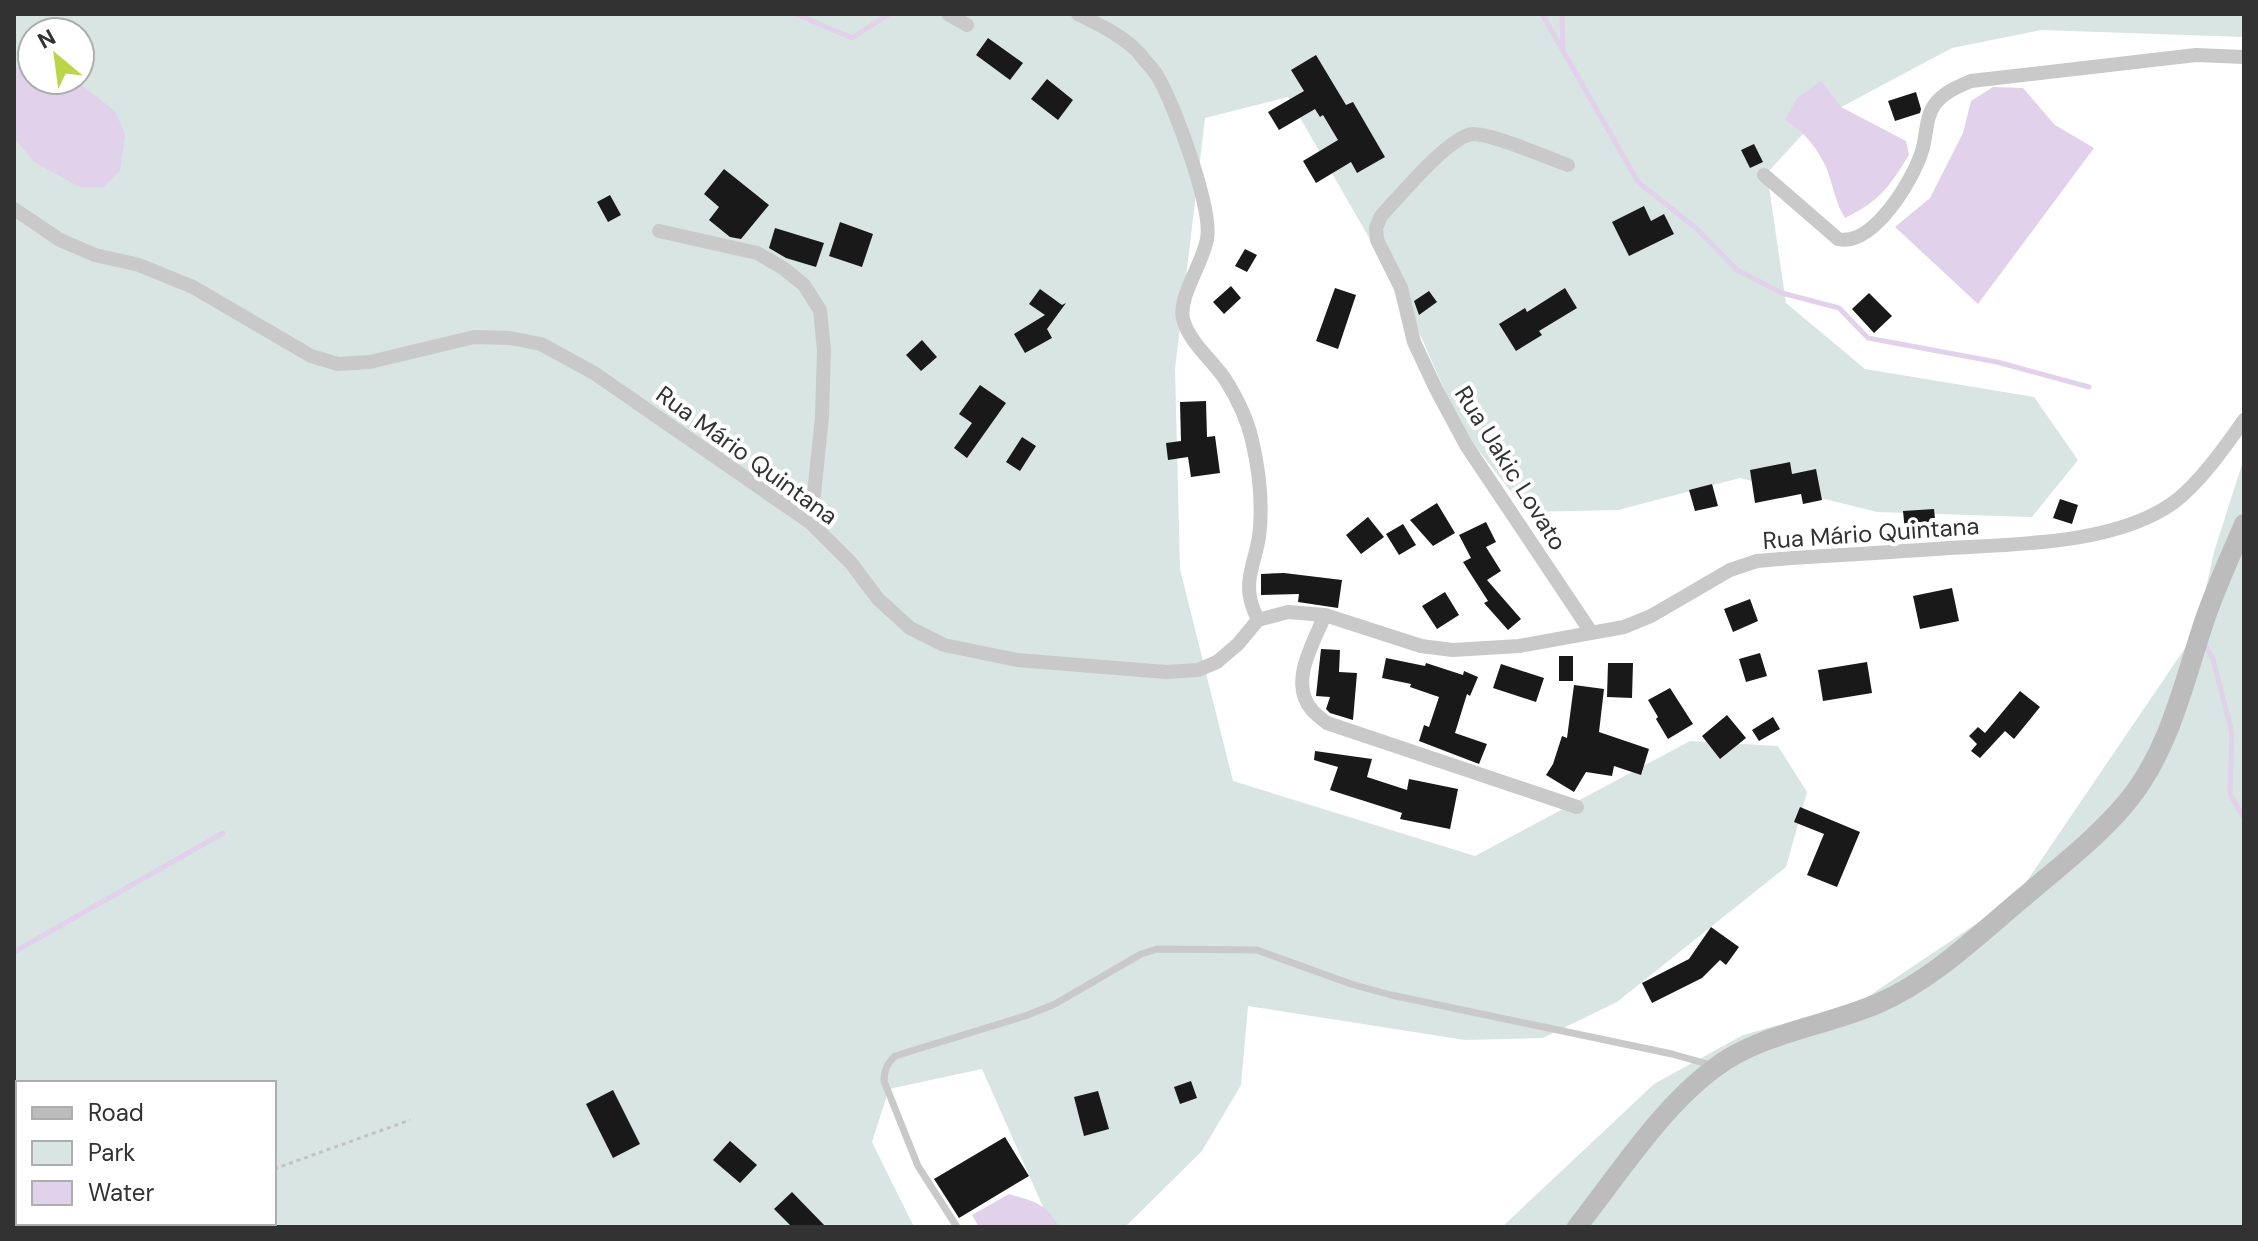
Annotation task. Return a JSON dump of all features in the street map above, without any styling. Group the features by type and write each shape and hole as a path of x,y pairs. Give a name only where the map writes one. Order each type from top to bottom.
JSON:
{"street":[{"path":"948,14 967,25"},
{"path":"1078,14 1106,28 1136,50 1157,76 1171,102 1198,180 1208,236 1201,263 1182,307 1183,321 1225,380 1243,412 1252,441 1260,499 1259,536 1249,581 1250,598 1258,620"},
{"path":"1764,175 1838,239 1856,239 1886,213 1909,183 1922,152 1930,113 1936,102 1950,89 1971,81 2196,55 2244,57"},
{"name":"Rua Uakic Lovato","path":"1568,165 1472,134 1446,148 1381,216 1376,228 1377,240 1401,288 1414,342 1443,403 1466,445 1591,632"},
{"name":"Rua Mário Quintana","path":"14,209 60,240 95,255 139,265 193,287 311,356 338,364 370,362 474,337 510,338 541,344 594,373 811,523 851,563 878,599 910,628 944,645 1017,660 1166,672 1198,670 1217,662 1238,644 1258,620 1288,612 1325,615 1421,646 1453,650 1519,646 1624,627 1651,616 1730,570 1757,561 1995,546 2088,536 2129,525 2173,503 2211,465 2244,420"},
{"path":"659,231 757,253 804,285 820,310 824,350 822,417 811,523"},
{"path":"1577,1227 1682,1096 1717,1066 1749,1048 1879,1003 1914,985 1957,953 2101,829 2128,801 2153,765 2169,727 2206,615 2244,524"},
{"path":"1325,615 1302,673 1303,693 1311,710 1327,723 1577,807"}],"lane":[{"path":"957,1227 918,1166 884,1081 884,1071 889,1062 895,1056 1055,1004 1141,954 1157,949 1257,950 1391,995 1717,1066"}],"path":[{"path":"276,1168 410,1120"}],"green space":[{"path":"14,14 2244,14 2244,37 2041,30 1952,48 1815,121 1767,173 1786,303 1865,369 2034,397 2078,460 2032,517 1877,512 1740,478 1618,510 1527,512 1461,428 1405,300 1288,97 1205,118 1175,369 1180,569 1233,781 1475,856 1690,741 1778,746 1807,792 1786,867 1617,1002 1543,1038 1465,1040 1248,1006 1241,1085 1202,1151 1125,1227 1052,1227 982,1069 889,1089 872,1142 914,1227 14,1227"},
{"path":"2244,458 2244,1227 1502,1227 1654,1084 1743,1035 1860,1002 2016,897 2196,632 2214,552"}],"water":[{"path":"14,67 16,96 96,96 115,111 125,134 120,171 104,187 80,187 34,162 14,137"},
{"path":"1821,81 1841,107 1906,141 1909,155 1883,192 1845,218 1820,156 1803,133 1785,120 1797,98"},
{"path":"1993,87 2023,88 2055,125 2094,148 1978,304 1895,227 1930,198 1963,133 1971,101"},
{"path":"1009,1194 1039,1204 1059,1227 979,1227 972,1215"}],"building":[{"path":"988,38 1023,63 1010,80 976,55"},
{"path":"1316,55 1346,105 1353,102 1385,157 1357,173 1351,162 1316,183 1303,161 1338,140 1323,115 1320,117 1315,109 1279,130 1268,112 1304,91 1291,70"},
{"path":"1047,79 1073,100 1058,120 1031,99"},
{"path":"1916,92 1920,113 1895,121 1888,101"},
{"path":"1754,144 1763,162 1750,168 1741,150"},
{"path":"724,169 769,205 741,239 730,237 709,220 719,207 704,194"},
{"path":"610,195 621,215 608,222 597,202"},
{"path":"1644,206 1651,221 1664,214 1674,234 1629,256 1612,222"},
{"path":"840,222 873,234 862,267 829,256"},
{"path":"775,228 824,243 816,267 786,258 769,248"},
{"path":"1245,249 1257,255 1247,272 1235,266"},
{"path":"1231,286 1241,298 1224,314 1213,302"},
{"path":"1335,288 1356,295 1338,349 1316,341"},
{"path":"1565,288 1577,308 1539,331 1542,335 1516,351 1499,324 1525,308 1527,312"},
{"path":"1040,289 1062,305 1066,303 1047,329 1052,338 1025,353 1014,334 1045,315 1029,304"},
{"path":"1429,291 1437,302 1419,315 1414,301"},
{"path":"1869,293 1892,316 1874,333 1852,309"},
{"path":"922,340 937,357 921,371 906,355"},
{"path":"980,385 1006,403 967,458 954,448 972,423 959,414"},
{"path":"1206,401 1207,437 1215,436 1220,473 1191,477 1188,457 1168,460 1166,443 1181,441 1180,402"},
{"path":"1022,437 1036,446 1020,471 1006,462"},
{"path":"1790,462 1792,474 1816,469 1822,500 1803,504 1801,494 1755,503 1750,470"},
{"path":"1712,484 1718,506 1695,511 1689,490"},
{"path":"2060,499 2078,505 2072,524 2053,518"},
{"path":"1437,503 1455,533 1433,546 1410,520"},
{"path":"1934,509 1937,539 1906,541 1903,511"},
{"path":"1368,517 1384,537 1361,554 1346,535"},
{"path":"1486,522 1496,542 1486,547 1501,571 1487,580 1521,619 1508,630 1484,603 1488,601 1463,562 1471,558 1459,535"},
{"path":"1403,524 1416,545 1399,555 1386,534"},
{"path":"1284,573 1342,580 1338,608 1298,602 1299,594 1261,595 1261,574"},
{"path":"1952,588 1959,621 1920,629 1913,596"},
{"path":"1445,592 1459,615 1437,629 1422,606"},
{"path":"1750,599 1758,621 1733,632 1724,609"},
{"path":"1321,649 1340,650 1339,672 1357,673 1353,720 1326,709 1330,697 1316,696"},
{"path":"1760,653 1767,676 1746,682 1739,659"},
{"path":"1559,656 1573,656 1573,681 1559,681"},
{"path":"1386,658 1425,666 1426,663 1478,677 1470,696 1467,694 1455,733 1487,744 1479,764 1419,741 1424,725 1429,727 1439,697 1410,687 1411,684 1382,678"},
{"path":"1867,662 1872,693 1823,701 1818,670"},
{"path":"1608,663 1633,663 1632,698 1607,697"},
{"path":"1501,664 1544,678 1536,702 1493,688"},
{"path":"1574,685 1604,689 1599,732 1649,749 1641,775 1614,766 1612,776 1586,772 1574,792 1546,775 1562,736 1567,738"},
{"path":"1670,688 1693,724 1668,739 1648,700"},
{"path":"2020,691 2040,707 2014,739 2005,731 1980,758 1971,751 1977,744 1969,736 1978,727 1985,733"},
{"path":"1727,715 1746,738 1720,759 1702,736"},
{"path":"1773,717 1780,729 1759,741 1752,730"},
{"path":"1315,751 1372,759 1367,777 1407,790 1409,779 1458,789 1450,829 1400,819 1402,813 1330,790 1338,767 1314,760"},
{"path":"1800,807 1860,832 1837,887 1807,875 1824,834 1794,822"},
{"path":"1711,927 1739,947 1726,965 1720,960 1702,978 1652,1003 1642,983 1689,959"},
{"path":"1191,1081 1197,1098 1180,1104 1174,1087"},
{"path":"613,1090 640,1144 613,1158 586,1104"},
{"path":"1098,1091 1109,1129 1084,1136 1074,1097"},
{"path":"1005,1137 1029,1176 959,1218 934,1179"},
{"path":"730,1141 757,1165 740,1183 713,1160"},
{"path":"792,1192 826,1227 792,1227 774,1209"}],"waterway":[{"path":"796,14 852,38 889,14"},
{"path":"1542,14 1638,182 1697,229 1737,270 1782,293 1839,308 1868,338 1997,362 2089,387"},
{"path":"1562,14 1563,49"},
{"path":"2204,643 2213,659 2232,733 2230,794 2244,818"},
{"path":"14,952 223,833"}]}
